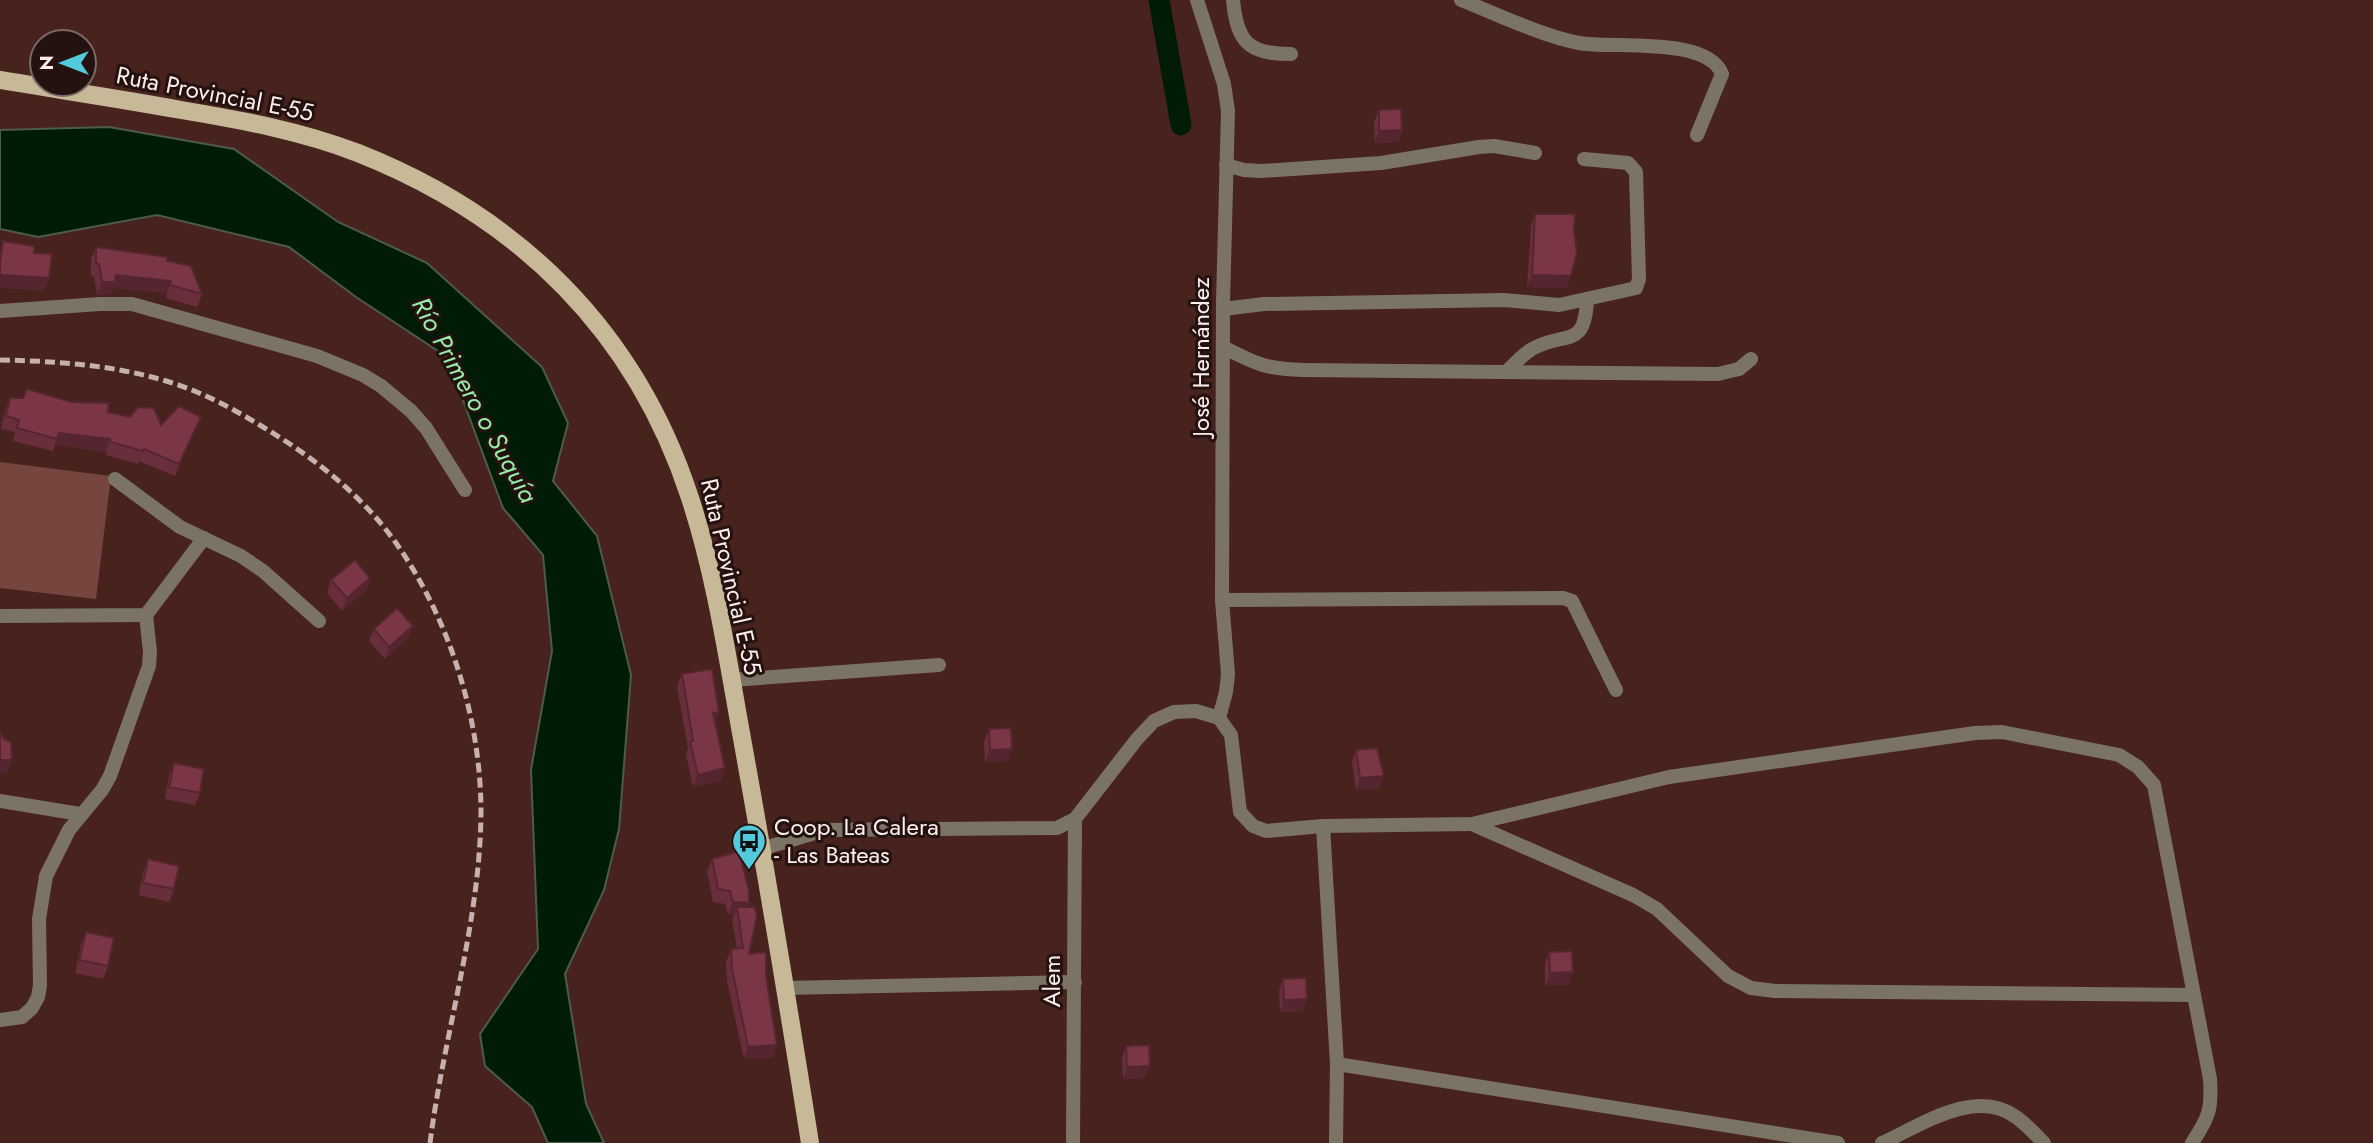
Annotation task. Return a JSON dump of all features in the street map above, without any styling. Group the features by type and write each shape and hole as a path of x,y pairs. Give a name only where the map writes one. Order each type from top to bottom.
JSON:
{"main road":[{"name":"Ruta Provincial E-55","path":"0,80 247,121 356,152 423,183 492,224 550,270 596,321 652,405 680,467 703,540 761,849 810,1143"}],"street":[{"name":"José Hernández","path":"1197,0 1224,84 1228,111 1223,309 1222,600 1228,674 1219,718"},
{"path":"1234,0 1235,21 1241,36 1250,46 1271,54 1291,54"},
{"path":"1461,0 1578,43 1679,50 1712,60 1719,66 1722,74 1697,135"},
{"path":"1226,165 1261,171 1381,163 1494,146 1535,153"},
{"path":"1223,309 1264,304 1504,300 1559,305 1636,288 1639,279 1636,172 1628,163 1584,159"},
{"path":"1506,372 1532,349 1572,335 1583,328 1587,299"},
{"path":"0,312 132,304 339,364 382,386 411,411 426,428 465,490"},
{"path":"1223,347 1258,365 1278,369 1718,374 1739,369 1751,359"},
{"path":"115,480 180,527 241,556 263,571 319,621"},
{"path":"0,1020 22,1017 32,1009 38,997 42,895 58,850 80,814 102,790 110,776 149,666 146,615 204,538"},
{"path":"1222,600 1563,598 1572,601 1616,691"},
{"path":"0,616 146,615"},
{"path":"731,680 939,665"},
{"path":"761,849 825,830 1057,828 1074,819 1137,738 1154,721 1174,712 1196,711 1219,718 1231,735 1240,812 1253,826 1266,831 1323,826 1472,824 1669,777 1944,736 2002,732 2094,749 2119,755 2138,767 2154,786 2210,1079 2212,1105 2205,1123 2192,1143"},
{"path":"0,801 80,814"},
{"name":"Alem","path":"1073,1143 1074,819"},
{"path":"1472,824 1657,909 1728,976 1751,988 2194,995"},
{"path":"1323,826 1337,1064 1336,1143"},
{"path":"785,988 1074,982"},
{"path":"1337,1064 1838,1143"},
{"path":"1882,1143 1957,1110 1978,1105 1999,1108 2015,1116 2044,1143"}],"shaded area":[{"path":"0,462 111,476 96,599 0,588"}],"water":[{"name":"Río Primero o Suquía","path":"109,127 234,149 338,222 427,263 542,367 568,423 553,481 597,536 631,675 619,829 604,890 565,974 586,1104 604,1143 548,1143 532,1107 485,1066 480,1034 538,949 531,770 552,651 543,555 503,508 447,357 356,297 289,247 157,215 38,237 0,229 0,130"}],"building":[{"path":"1401,109 1402,130 1379,131 1379,110"},
{"path":"1535,214 1575,214 1577,253 1571,276 1532,275"},
{"path":"3,241 34,246 34,253 52,254 49,278 0,275"},
{"path":"96,247 167,257 167,261 191,266 202,294 170,285 171,281 116,275 115,282 102,282 99,264 96,263"},
{"path":"27,389 71,402 109,403 108,412 130,417 138,407 154,408 161,425 179,406 201,417 179,464 144,449 143,451 111,442 110,439 59,433 57,439 17,428 19,420 6,416 10,398 23,398"},
{"path":"355,560 370,578 347,598 331,580"},
{"path":"397,608 413,626 389,647 374,629"},
{"path":"712,669 719,712 713,713 725,768 698,775 690,742 693,741 682,674"},
{"path":"1011,728 1012,749 990,750 989,729"},
{"path":"0,732 4,739 11,742 12,760 0,760"},
{"path":"1377,748 1384,776 1360,778 1356,750"},
{"path":"174,763 204,769 200,793 169,787"},
{"path":"739,851 749,891 749,903 733,902 730,891 718,889 712,859"},
{"path":"148,859 179,866 174,889 143,883"},
{"path":"737,907 754,907 757,915 749,954 766,952 766,976 777,1045 748,1047 732,969 731,949 743,948"},
{"path":"86,932 114,938 108,966 79,960"},
{"path":"1572,951 1573,972 1550,973 1549,952"},
{"path":"1306,978 1307,999 1284,1000 1283,979"},
{"path":"1149,1045 1150,1066 1127,1067 1126,1046"}],"waterway":[{"path":"1159,0 1181,125"}],"railway":[{"path":"0,360 63,363 125,371 179,385 228,407 282,439 336,478 383,525 415,573 447,637 459,672 475,742 481,813 475,896 430,1143"}],"place":[{"name":"Coop. La Calera - Las Bateas","path":"749,871"}]}
